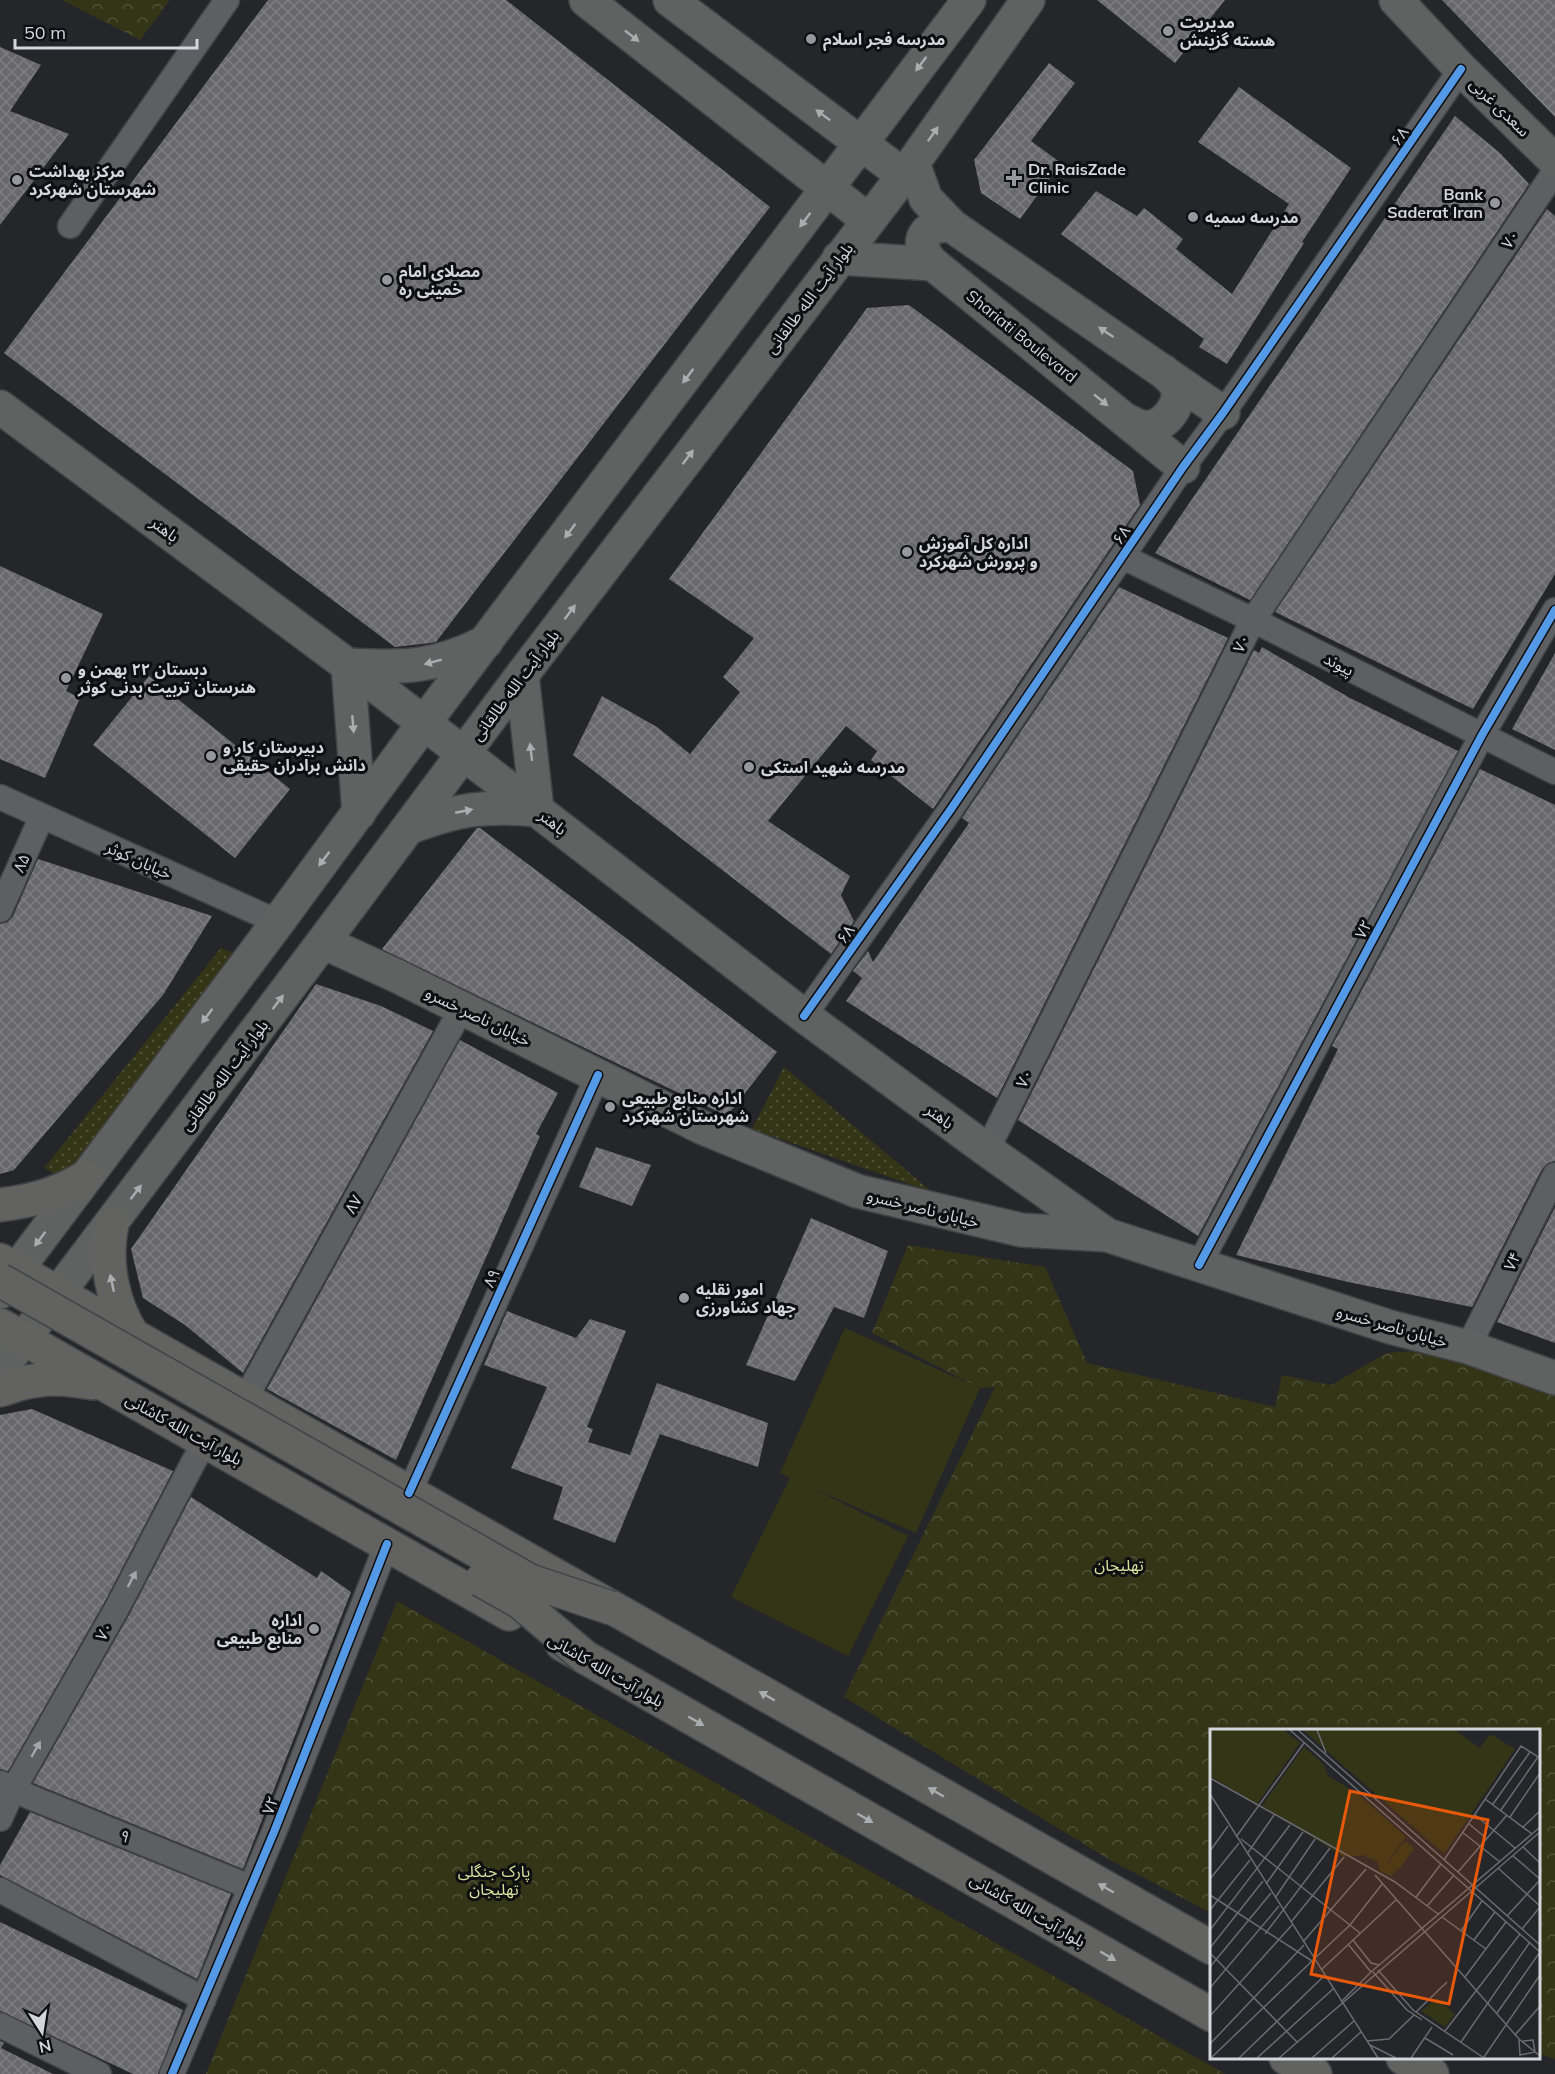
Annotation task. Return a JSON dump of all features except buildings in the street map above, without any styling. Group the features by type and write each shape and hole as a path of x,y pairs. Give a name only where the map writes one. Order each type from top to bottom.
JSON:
{"main road":[{"path":"586,0 868,220"},
{"path":"670,0 862,144 908,169 926,199 952,226 1223,413"},
{"path":"4,1275 86,1177 424,723 829,189 969,0"},
{"name":"بلوار آیت الله طالقانی","path":"0,1370 12,1332 58,1294 112,1224 522,675 908,169 1028,0"},
{"name":"سعدی غربی","path":"1410,6 1461,69 1543,140 1555,161"},
{"path":"933,264 925,257 922,247 924,236 931,228 941,225 952,226"},
{"path":"839,258 933,264"},
{"name":"Shariati Boulevard","path":"933,264 1184,467"},
{"path":"1128,421 1143,428 1157,424 1172,414 1178,392 1175,382 1163,371"},
{"name":"باهنر","path":"0,407 348,665 804,1016 1107,1235"},
{"path":"359,813 348,665 399,667 420,665 461,654 487,641"},
{"path":"408,828 443,815 472,809 502,807 537,810 522,675"},
{"name":"خیابان ناصر خسرو","path":"324,942 701,1127 857,1191 1021,1230 1107,1235 1390,1327 1468,1347 1555,1378"},
{"path":"0,1205 34,1200 57,1193 86,1177"},
{"path":"112,1224 108,1250 111,1281 120,1309 134,1337"},
{"path":"4,1275 58,1294 1210,1947"},
{"path":"4,1275 531,1581 611,1608"},
{"path":"0,1306 520,1602 586,1658"},
{"name":"بلوار آیت الله کاشانی","path":"12,1332 1210,2014"},
{"path":"0,1390 47,1379 106,1386"},
{"path":"1289,2059 1316,2074"},
{"path":"1405,2059 1432,2074"}],"street":[{"path":"70,226 227,0"},
{"name":"۶۸","path":"804,1016 951,809 1184,467 1461,69"},
{"name":"۷۰","path":"987,1150 1253,620 1555,171"},
{"name":"پیوند","path":"1123,557 1555,772"},
{"name":"۷۲","path":"1199,1265 1482,735 1555,609"},
{"name":"خیابان کوثر","path":"0,797 278,922"},
{"name":"۸۵","path":"0,910 42,816"},
{"name":"۸۷","path":"245,1399 462,1008"},
{"name":"۸۹","path":"409,1493 598,1075"},
{"name":"۷۴","path":"1468,1347 1555,1175"},
{"name":"۷۰","path":"0,1819 6,1786 116,1610 205,1440"},
{"name":"۷۲","path":"172,2074 250,1887 387,1544"},
{"name":"۹","path":"6,1786 250,1887"},
{"path":"0,1890 204,1999"},
{"path":"0,2025 99,2074"}],"green space":[{"path":"62,0 170,0 140,40"},
{"path":"221,948 243,957 68,1180 44,1168"},
{"path":"784,1067 932,1192 752,1129"},
{"name":"تهلیجان","path":"908,1245 1045,1267 1087,1363 1275,1407 1282,1375 1331,1385 1387,1353 1468,1347 1555,1379 1555,2059 1540,2054 1540,1729 1210,1729 1210,1912 1110,1860 844,1697 995,1387 980,1388 872,1333"},
{"path":"845,1328 980,1388 916,1533 812,1488 908,1536 848,1656 731,1597 790,1478 780,1473"},
{"name":"پارک جنگلی تهلیجان","path":"397,1601 1225,2074 206,2074"}],"cycle path":[{"path":"804,1016 951,809 1183,467 1223,413 1461,69"},
{"path":"1199,1265 1482,735 1555,610"},
{"path":"409,1493 598,1075"},
{"path":"172,2074 274,1832 387,1544"}],"place":[{"name":"مدیریت هسته گزینش","path":"1168,31"},
{"name":"مدرسه فجر اسلام","path":"811,39"},
{"name":"Dr. RaisZade Clinic","path":"1014,178"},
{"name":"مرکز بهداشت شهرستان شهرکرد","path":"17,180"},
{"name":"Bank Saderat Iran","path":"1495,203"},
{"name":"مدرسه سمیه","path":"1193,217"},
{"name":"مصلای امام خمینی ره","path":"387,280"},
{"name":"اداره کل آموزش و پرورش شهرکرد","path":"907,552"},
{"name":"دبستان ۲۲ بهمن و هنرستان تربیت بدنی کوثر","path":"66,678"},
{"name":"دبیرستان کار و دانش برادران حقیقی","path":"211,756"},
{"name":"مدرسه شهید استکی","path":"749,767"},
{"name":"اداره منابع طبیعی شهرستان شهرکرد","path":"610,1107"},
{"name":"امور نقلیه جهاد کشاورزی","path":"684,1298"},
{"name":"اداره منابع طبیعی","path":"314,1629"}]}
